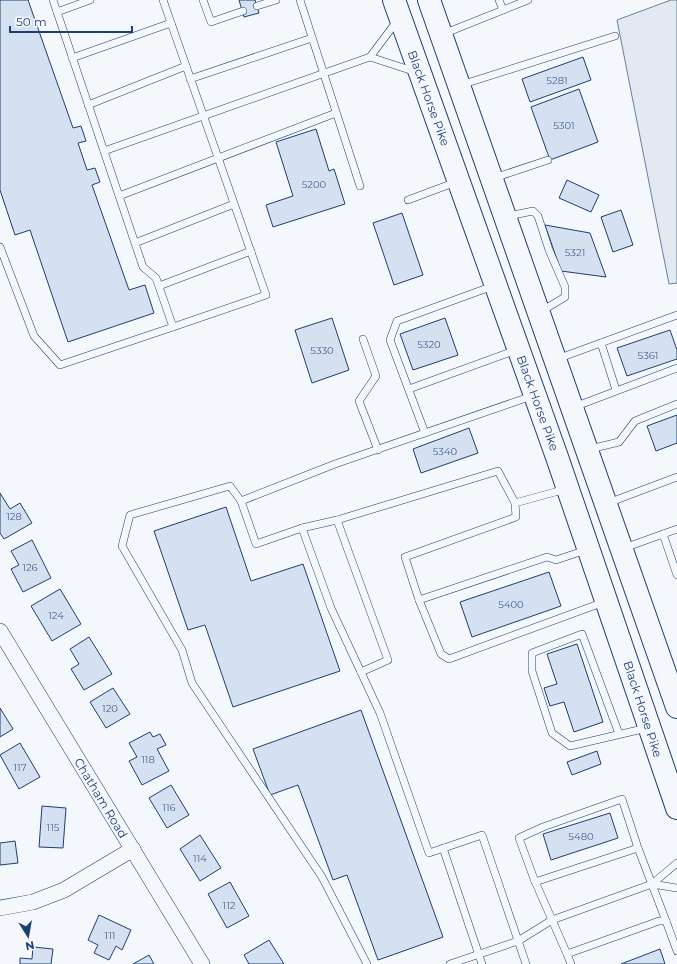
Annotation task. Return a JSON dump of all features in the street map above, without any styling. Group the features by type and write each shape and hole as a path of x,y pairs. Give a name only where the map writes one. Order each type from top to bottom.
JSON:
{"highway":[{"path":"429,0 677,707"},
{"name":"Black Horse Pike","path":"397,9 568,489 677,808"},
{"path":"568,489 581,492 586,496 651,669 655,674 668,680"}],"street":[{"name":"Chatham Road","path":"0,631 202,964"},
{"path":"0,908 33,902 64,890 133,849"}],"lane":[{"path":"53,0 143,267 156,278 173,327"},
{"path":"57,12 90,0"},
{"path":"0,247 34,336 60,365 266,295 163,0"},
{"path":"203,0 211,22 243,12"},
{"path":"257,6 276,0"},
{"path":"300,0 360,186"},
{"path":"499,0 503,10"},
{"path":"441,35 528,0"},
{"path":"370,57 397,9"},
{"path":"72,58 171,23"},
{"path":"459,86 614,36"},
{"path":"190,79 312,38"},
{"path":"104,151 370,57 420,74"},
{"path":"88,105 186,66"},
{"path":"119,196 336,113"},
{"path":"491,179 548,160"},
{"path":"408,200 458,181"},
{"path":"135,243 234,204"},
{"path":"504,216 533,211 538,216 549,250 565,287 565,297 538,313"},
{"path":"159,286 251,251"},
{"path":"425,433 390,340 397,321 495,285"},
{"path":"555,360 677,317"},
{"path":"363,339 376,376 358,401 378,450"},
{"path":"601,343 616,390"},
{"path":"409,389 518,350"},
{"path":"572,408 677,368"},
{"path":"241,501 378,450 534,395"},
{"path":"587,450 619,442 634,421 677,404"},
{"path":"368,964 322,878 192,683 182,650 122,546 130,515 230,486 241,501 256,544 302,528 337,520 498,471 515,503 516,517 405,557 419,600 441,654 449,659 607,601"},
{"path":"606,504 677,477"},
{"path":"515,503 568,489"},
{"path":"337,520 388,660 361,672"},
{"path":"302,528 331,608 380,713 429,853 482,835 526,964"},
{"path":"621,549 677,529"},
{"path":"663,534 677,575"},
{"path":"419,600 547,557 556,560 589,550"},
{"path":"620,734 582,634 532,653 532,671 552,733 570,746 620,734 649,727"},
{"path":"571,964 535,882 519,838 543,827 622,799 638,848 677,951"},
{"path":"443,848 482,964"},
{"path":"535,882 638,848"},
{"path":"450,964 518,941 552,920 652,884 677,863"},
{"path":"652,884 677,888"},
{"path":"567,954 659,921 666,921"}],"shaded area":[{"path":"671,0 677,0 677,283 669,284 617,20"}],"building":[{"path":"0,0 28,0 73,128 81,126 86,141 78,143 87,170 95,168 100,182 92,185 129,290 145,285 154,313 68,342 30,230 15,235 0,190"},
{"path":"239,0 255,0 259,13 244,17"},
{"path":"583,57 591,80 530,102 522,79"},
{"path":"579,89 598,142 550,160 531,107"},
{"path":"316,129 329,171 334,169 345,204 273,227 266,205 293,196 276,142"},
{"path":"567,180 599,195 591,212 559,198"},
{"path":"621,210 633,245 613,252 601,217"},
{"path":"402,213 423,275 394,285 373,223"},
{"path":"545,225 590,233 606,277 561,271"},
{"path":"332,318 349,370 312,383 295,330"},
{"path":"445,318 458,355 413,370 400,334"},
{"path":"670,330 677,350 677,359 627,376 617,348"},
{"path":"677,415 677,443 656,451 647,426"},
{"path":"469,428 478,453 421,473 413,449"},
{"path":"0,493 10,509 20,503 32,523 4,539 0,533"},
{"path":"226,507 251,581 303,564 340,671 233,707 205,625 188,630 154,531"},
{"path":"32,540 51,578 23,592 11,569 19,565 11,551"},
{"path":"549,572 561,606 472,637 460,602"},
{"path":"60,589 81,624 52,641 31,606"},
{"path":"89,637 112,674 84,690 71,669 79,664 70,649"},
{"path":"577,644 603,722 574,732 564,702 550,706 544,688 557,684 547,654"},
{"path":"113,688 130,714 106,728 90,702"},
{"path":"0,708 13,729 0,737"},
{"path":"361,710 443,937 378,960 347,875 333,880 298,785 270,795 253,749"},
{"path":"150,732 153,737 160,734 166,745 157,749 169,771 142,785 129,761 137,757 129,743"},
{"path":"20,743 40,777 19,789 0,755"},
{"path":"597,751 601,764 572,775 567,762"},
{"path":"171,785 189,815 167,828 149,798"},
{"path":"42,806 66,808 63,848 39,847"},
{"path":"610,813 618,838 551,860 543,834"},
{"path":"200,835 221,868 200,881 180,849"},
{"path":"15,841 18,863 0,865 0,843"},
{"path":"230,882 249,916 227,928 208,894"},
{"path":"99,915 131,930 122,950 116,946 109,960 94,953 98,945 88,940"},
{"path":"269,940 284,964 249,964 244,955"},
{"path":"33,947 53,949 51,964 20,964 20,958 32,959"},
{"path":"660,949 665,964 621,964"},
{"path":"149,955 154,964 133,964"}]}
